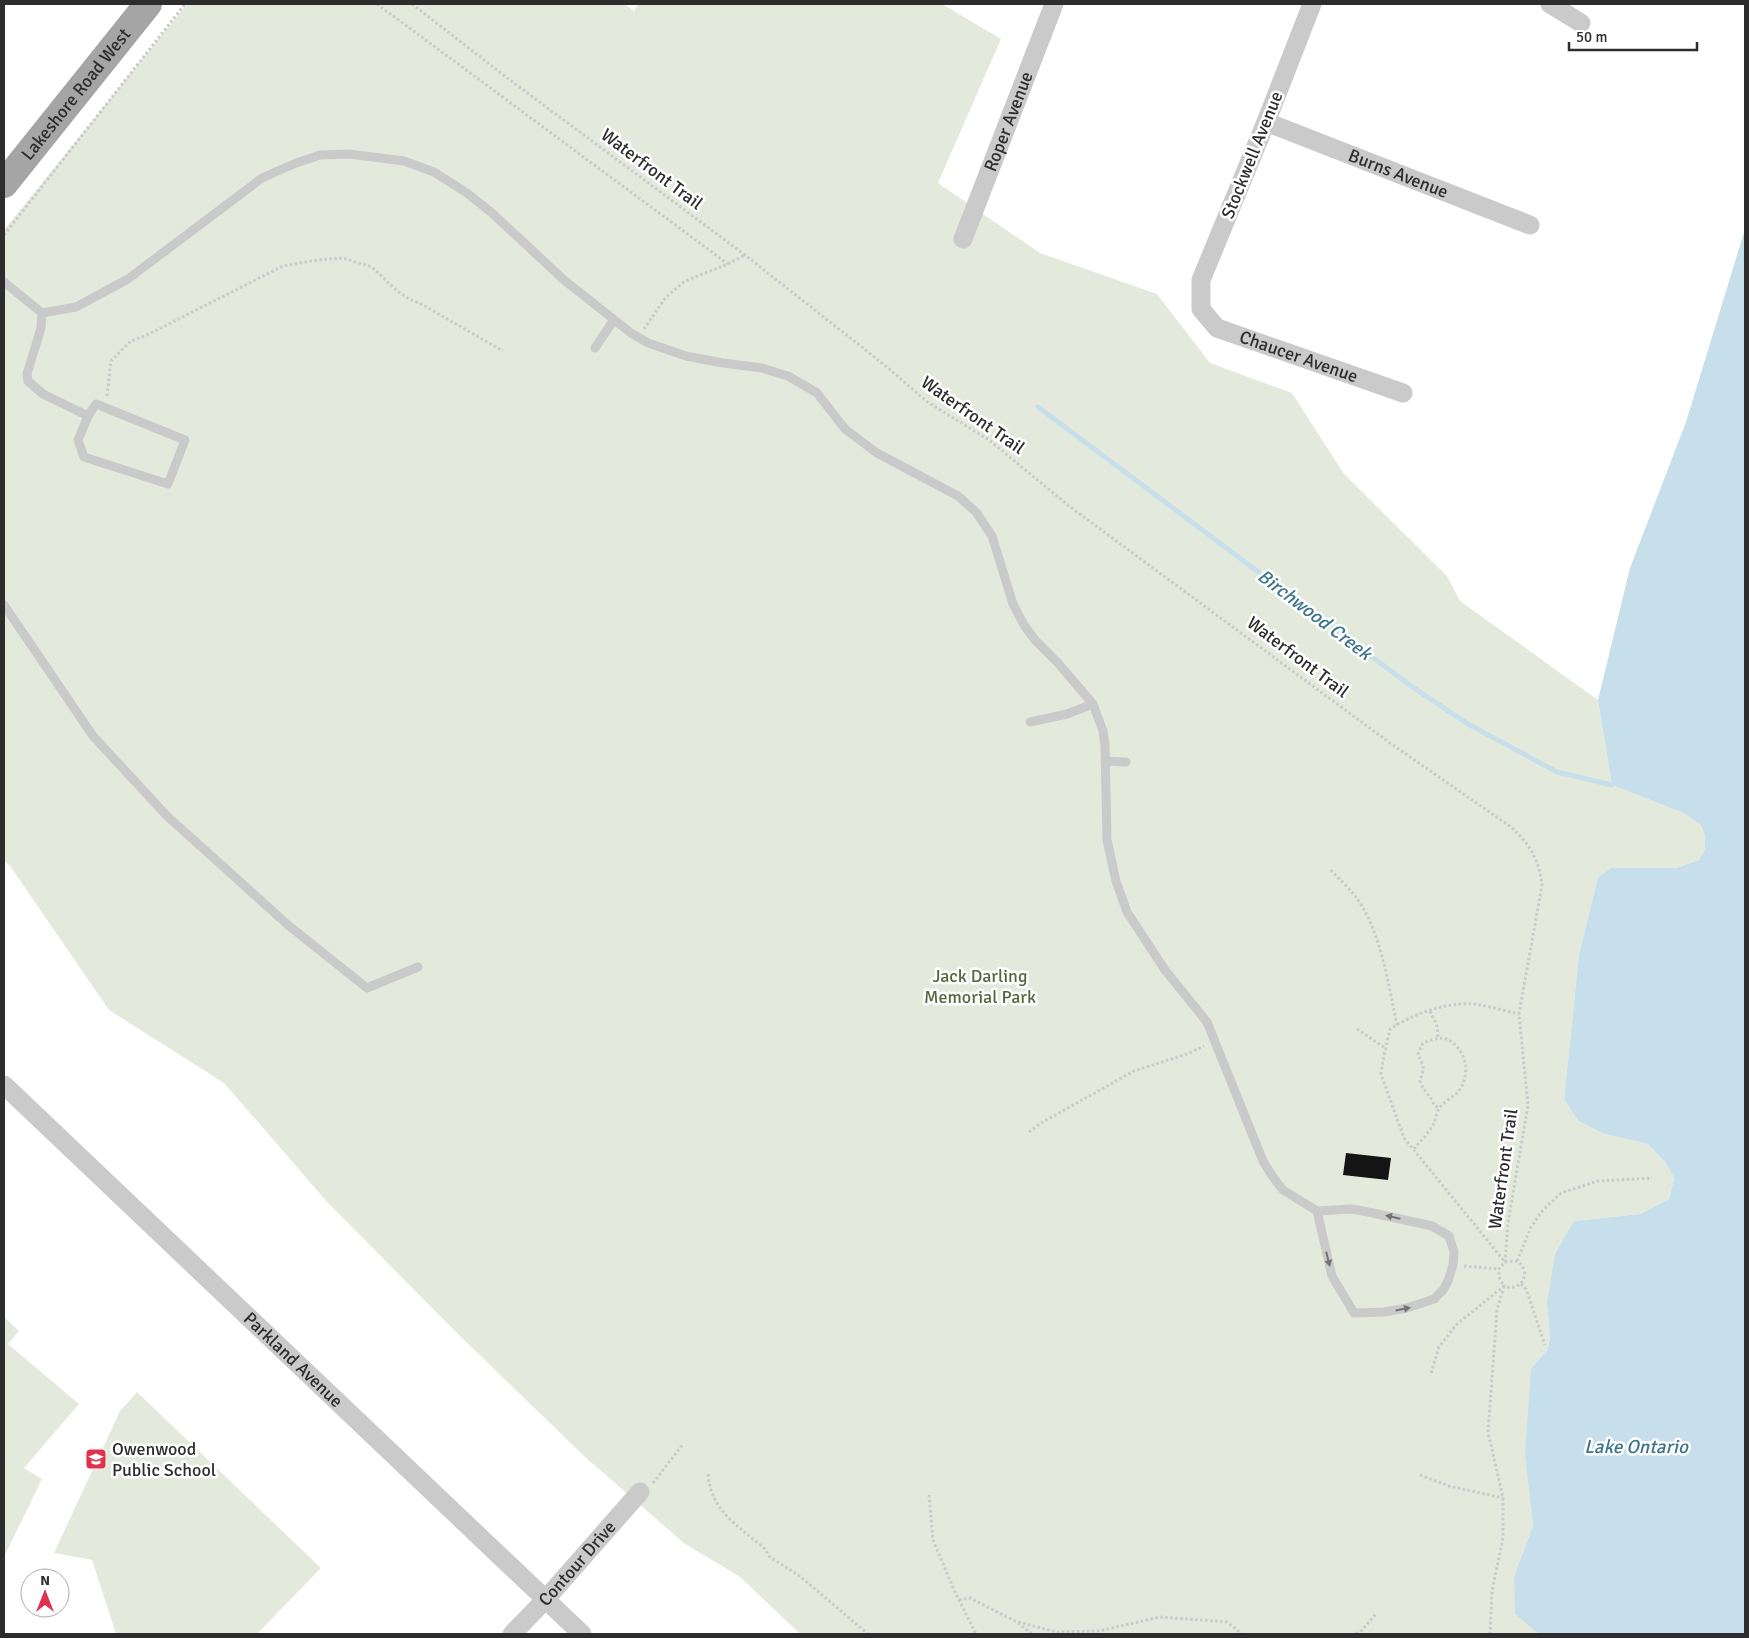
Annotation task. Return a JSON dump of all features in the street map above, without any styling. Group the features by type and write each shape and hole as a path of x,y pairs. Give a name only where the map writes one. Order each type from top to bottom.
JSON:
{"main road":[{"name":"Lakeshore Road West","path":"4,184 148,4"}],"street":[{"name":"Roper Avenue","path":"963,239 1054,4"},
{"name":"Stockwell Avenue","path":"1200,308 1201,280 1312,4"},
{"path":"1550,4 1581,23"},
{"name":"Burns Avenue","path":"1266,122 1530,225"},
{"name":"Chaucer Avenue","path":"1200,308 1217,328 1403,393"},
{"name":"Parkland Avenue","path":"4,1085 582,1634"},
{"name":"Contour Drive","path":"512,1634 545,1600 640,1492"}],"lane":[{"path":"4,282 42,313 76,307 128,279 262,178 320,155 349,154 404,161 434,172 467,193 492,212 564,280 613,321 639,338 686,356 762,368 788,376 817,393 845,429 877,453 958,496 976,512 992,536 1013,604 1024,624 1035,640 1058,663 1093,704 1102,731 1105,761 1107,840 1116,881 1127,912 1165,970 1207,1022 1216,1040 1263,1161 1273,1177 1283,1190 1317,1211 1352,1209 1432,1226 1449,1236 1454,1252 1453,1265 1443,1290 1434,1299 1407,1308 1384,1312 1354,1313 1332,1276 1317,1211"},
{"path":"42,313 41,328 27,374 28,381 43,394 88,416"},
{"path":"595,348 599,339 613,321"},
{"path":"96,404 185,440 168,484 84,457 78,440 88,416 96,404"},
{"path":"4,605 93,736 167,816 288,925 367,988 418,967"},
{"path":"1030,722 1067,714 1093,704"},
{"path":"1105,761 1126,762"}],"path":[{"path":"4,235 185,4"},
{"path":"377,4 728,264"},
{"name":"Waterfront Trail","path":"412,4 506,77 745,255 887,367 926,401 989,440 1069,506 1390,743 1524,838 1540,870 1542,885 1519,1014 1528,1105 1508,1223 1505,1262"},
{"path":"639,338 666,297 685,282 745,255"},
{"path":"106,407 111,360 131,341 145,336 283,266 317,260 343,258 372,267 396,290 409,299 423,305 503,352"},
{"path":"1331,870 1355,897 1374,932 1383,961 1397,1025"},
{"path":"1505,1262 1404,1138 1381,1074 1390,1029 1404,1020 1448,1005 1474,1004 1519,1014"},
{"path":"1430,1011 1437,1026 1438,1037"},
{"path":"1357,1029 1386,1048"},
{"path":"1414,1149 1434,1125 1439,1108 1463,1086 1466,1076 1466,1065 1463,1055 1448,1040 1438,1037 1423,1043 1418,1054 1424,1062 1424,1072 1420,1081 1422,1088 1434,1105 1439,1108"},
{"path":"1029,1132 1134,1071 1187,1054 1216,1040"},
{"path":"1517,1261 1531,1226 1543,1210 1561,1193 1598,1180 1652,1178"},
{"path":"1490,1634 1492,1591 1503,1538 1503,1498 1488,1432 1497,1310 1504,1286 1499,1277 1500,1269 1505,1262 1517,1261 1524,1267 1524,1280 1521,1284 1512,1288 1504,1286"},
{"path":"1453,1265 1500,1269"},
{"path":"1521,1284 1526,1290 1545,1345"},
{"path":"1431,1373 1439,1346 1456,1325 1504,1286"},
{"path":"640,1492 650,1487 683,1444"},
{"path":"708,1474 709,1487 719,1508 765,1549 770,1557 801,1577 868,1634"},
{"path":"1420,1475 1448,1486 1503,1498"},
{"path":"929,1495 933,1540 976,1634"},
{"path":"959,1600 970,1598 1015,1621 1032,1634"},
{"path":"1356,1634 1376,1614"},
{"path":"1015,1621 1056,1632 1099,1631 1160,1617 1227,1622 1242,1634"}],"green space":[{"name":"Jack Darling Memorial Park","path":"187,4 625,4 634,11 638,4 942,4 1001,39 938,183 1040,253 1157,294 1210,363 1292,393 1344,474 1447,576 1460,601 1598,700 1612,785 1683,813 1700,824 1705,835 1705,849 1699,860 1676,868 1611,868 1598,877 1579,954 1564,1099 1578,1121 1604,1134 1648,1144 1665,1162 1674,1178 1669,1199 1640,1214 1574,1221 1547,1303 1550,1337 1547,1350 1531,1370 1530,1493 1533,1525 1514,1576 1535,1631 1541,1634 800,1634 739,1576 685,1544 585,1457 459,1335 328,1203 224,1083 109,1010 4,860 4,230"},
{"path":"4,1317 19,1331 8,1344 79,1404 24,1468 42,1479 4,1557"},
{"path":"137,1392 321,1568 257,1634 116,1634 92,1560 54,1553 120,1411"}],"water":[{"name":"Lake Ontario","path":"1745,229 1745,1634 1541,1634 1515,1614 1514,1576 1533,1525 1525,1454 1531,1369 1547,1350 1550,1338 1547,1303 1555,1254 1574,1221 1640,1214 1669,1199 1674,1178 1665,1162 1648,1144 1604,1134 1578,1121 1564,1099 1579,954 1598,877 1611,868 1676,868 1699,860 1705,849 1705,835 1700,824 1683,813 1612,785 1598,700 1630,568 1686,422"}],"building":[{"path":"1346,1153 1391,1158 1388,1180 1343,1175"}],"waterway":[{"name":"Birchwood Creek","path":"1038,407 1411,686 1468,724 1557,772 1612,785"}],"place":[{"name":"Owenwood Public School","path":"96,1459"}]}
